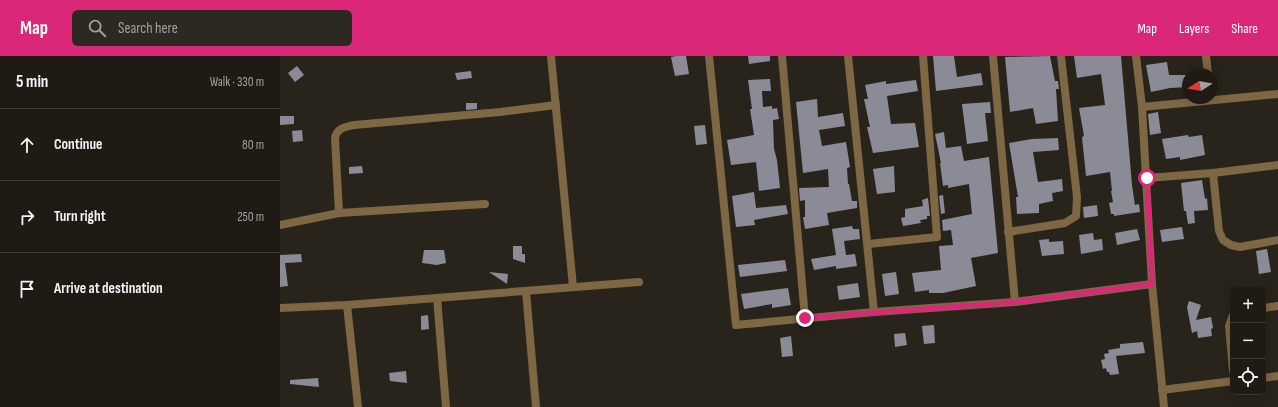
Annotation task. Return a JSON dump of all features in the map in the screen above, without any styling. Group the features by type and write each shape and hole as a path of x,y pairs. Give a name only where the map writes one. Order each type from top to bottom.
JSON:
{"street":[{"path":"552,56 573,287"},
{"path":"709,56 736,325 874,312 1015,302 1152,284"},
{"path":"782,56 805,318"},
{"path":"848,56 874,312"},
{"path":"868,244 937,237 923,56"},
{"path":"993,56 1015,302"},
{"path":"1008,232 1065,223 1076,216 1077,197 1061,56"},
{"path":"1136,56 1142,107 1147,178 1152,284 1164,407"},
{"path":"1206,56 1207,68"},
{"path":"1218,99 1278,94"},
{"path":"1142,107 1182,103"},
{"path":"339,213 335,138 336,133 340,129 354,124 500,112 556,105"},
{"path":"1147,178 1213,173 1278,165"},
{"path":"1213,173 1219,231 1223,240 1231,245 1240,246 1278,240"},
{"path":"280,225 339,213 486,204"},
{"path":"280,308 347,305 639,282"},
{"path":"526,291 536,407"},
{"path":"437,298 446,407"},
{"path":"347,305 358,407"},
{"path":"1266,308 1278,306"},
{"path":"1230,323 1229,326 1232,359"},
{"path":"1266,378 1278,376"},
{"path":"1162,390 1230,382"}],"building":[{"path":"686,56 689,74 675,76 671,57"},
{"path":"748,56 770,56 770,61 749,64"},
{"path":"933,56 954,56 957,77 981,73 983,85 936,91"},
{"path":"1050,56 1055,81 1058,81 1059,89 1056,89 1058,121 1036,124 1033,108 1010,112 1005,57"},
{"path":"1074,56 1121,56 1132,185 1135,205 1139,204 1140,212 1114,216 1114,214 1111,214 1109,203 1113,202 1110,172 1086,176 1082,137 1084,136 1079,108 1105,105 1101,74 1077,78"},
{"path":"1167,62 1169,75 1182,75 1182,87 1151,92 1146,65"},
{"path":"297,66 304,75 295,82 288,73"},
{"path":"471,71 472,78 457,80 455,73"},
{"path":"770,79 771,91 762,91 763,107 772,106 772,109 777,108 779,119 773,120 774,149 777,160 780,188 759,191 756,162 731,165 727,140 754,135 748,80"},
{"path":"916,80 918,91 887,96 891,124 915,123 919,147 873,153 867,127 870,127 864,99 868,99 865,85 886,81 886,84"},
{"path":"817,99 818,117 843,113 845,126 819,130 822,146 846,142 850,167 847,168 848,184 852,201 857,201 857,208 827,213 829,225 805,229 803,217 805,217 805,200 800,201 799,188 829,187 828,169 803,173 796,102"},
{"path":"990,102 991,113 985,113 988,141 967,144 962,104"},
{"path":"466,103 477,103 477,109 466,110"},
{"path":"1158,112 1161,133 1150,135 1148,114"},
{"path":"280,116 294,116 294,124 280,125"},
{"path":"705,125 707,144 696,145 694,126"},
{"path":"302,130 303,141 293,142 292,131"},
{"path":"944,132 946,148 961,146 964,161 989,157 998,253 971,258 976,286 943,293 929,293 929,290 915,292 912,273 941,270 939,246 953,245 951,230 943,231 942,220 972,214 969,184 948,188 948,185 943,186 941,163 935,134"},
{"path":"1188,135 1189,137 1202,135 1205,155 1180,160 1180,157 1166,159 1162,139"},
{"path":"1058,138 1059,150 1033,152 1038,182 1062,179 1063,191 1052,193 1053,201 1039,204 1039,213 1017,214 1016,197 1018,197 1009,143 1032,139"},
{"path":"362,166 363,173 349,174 349,167"},
{"path":"894,166 895,192 877,194 873,169"},
{"path":"1202,180 1205,199 1207,198 1208,210 1194,211 1195,223 1188,224 1186,211 1184,211 1181,183"},
{"path":"754,192 756,208 786,205 788,214 754,220 755,225 736,227 732,196"},
{"path":"943,195 945,213 941,214 939,196"},
{"path":"928,198 930,216 927,216 927,219 920,220 921,223 903,226 901,218 905,217 905,209 923,206 922,200"},
{"path":"1097,205 1098,216 1084,218 1083,207"},
{"path":"852,226 853,229 859,229 860,239 844,241 846,255 855,254 857,266 836,269 836,266 814,270 811,259 836,255 832,229"},
{"path":"1182,227 1184,239 1162,242 1160,230"},
{"path":"1137,229 1140,240 1117,245 1115,233"},
{"path":"1093,233 1094,240 1102,239 1103,250 1081,254 1079,235"},
{"path":"1049,239 1049,242 1063,241 1064,254 1042,256 1039,240"},
{"path":"513,246 522,246 522,254 525,254 525,263 513,259"},
{"path":"1267,249 1271,272 1259,274 1256,251"},
{"path":"424,250 444,250 446,263 437,265 422,263"},
{"path":"301,254 302,262 285,263 288,286 280,287 280,255"},
{"path":"785,260 787,271 740,277 738,265"},
{"path":"489,272 508,274 507,284"},
{"path":"896,272 899,294 885,296 882,274"},
{"path":"858,283 860,297 839,300 837,286"},
{"path":"788,288 791,305 772,308 772,304 744,309 741,294"},
{"path":"1189,301 1201,305 1196,320 1211,317 1213,328 1211,329 1212,336 1198,338 1197,331 1192,333 1187,307"},
{"path":"428,315 429,329 421,330 421,316"},
{"path":"934,325 935,343 924,344 922,326"},
{"path":"905,333 907,345 895,347 894,334"},
{"path":"791,336 793,356 782,357 780,338"},
{"path":"1143,342 1145,353 1116,356 1119,374 1110,375 1106,368 1103,369 1101,360 1105,359 1104,354 1109,353 1108,350 1120,348 1120,344"},
{"path":"406,371 407,383 390,381 389,373"},
{"path":"318,378 319,387 290,384 290,380"}],"route":[{"path":"805,318 1015,302 1152,284 1147,178"}]}
